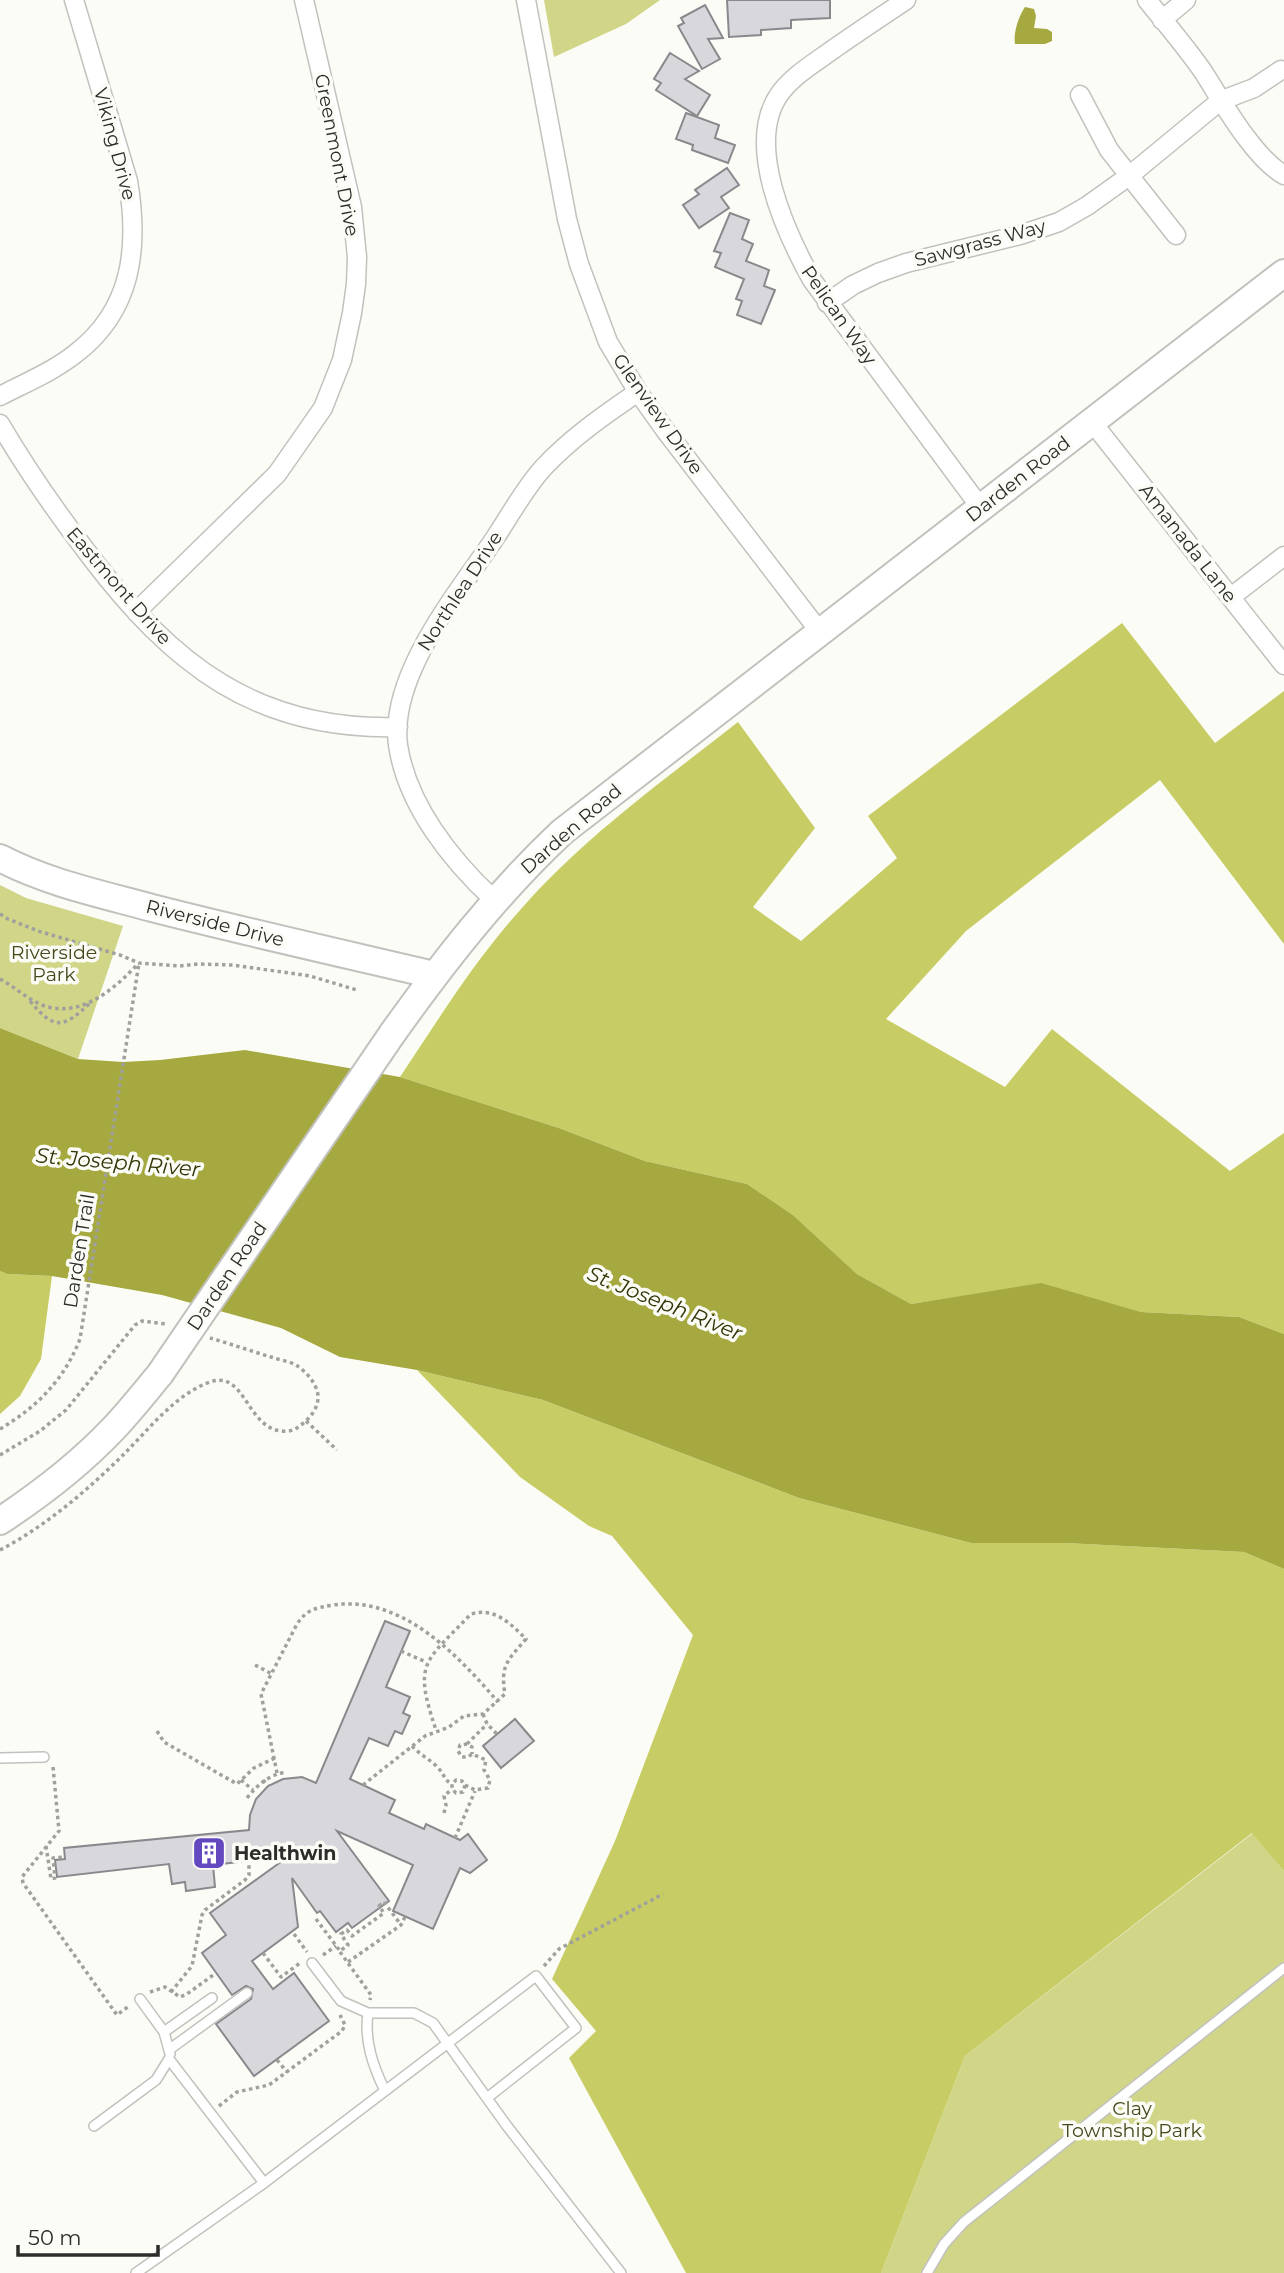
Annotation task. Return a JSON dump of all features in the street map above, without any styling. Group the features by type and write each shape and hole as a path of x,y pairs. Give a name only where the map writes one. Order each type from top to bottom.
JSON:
{"street":[{"name":"Viking Drive","path":"0,396 58,366 92,338 108,318 123,291 131,269 133,208 128,181 74,0"},
{"name":"Greenmont Drive","path":"136,612 277,474 323,408 342,360 356,284 357,257 353,219 304,0"},
{"name":"Glenview Drive","path":"526,0 567,219 579,264 608,342 638,392 820,632"},
{"name":"Pelican Way","path":"906,0 811,65 790,81 779,94 769,112 766,138 770,177 795,249 827,303 981,508"},
{"path":"1162,20 1186,0"},
{"path":"1150,1 1203,73 1220,101 1273,169 1284,175"},
{"name":"Sawgrass Way","path":"827,303 853,285 906,263 1020,235 1059,222 1129,176 1220,101 1254,88 1281,70"},
{"path":"1080,95 1109,150 1176,235"},
{"name":"Darden Road","path":"0,1521 75,1466 114,1428 160,1374 434,975 520,871 562,832 1284,273"},
{"name":"Northlea Drive","path":"494,900 464,870 423,812 411,789 398,745 402,701 422,647 516,502 542,469 573,439 638,392"},
{"name":"Amanada Lane","path":"1092,422 1284,665"},
{"name":"Eastmont Drive","path":"0,424 55,510 107,579 136,612 188,662 217,682 258,704 305,719 335,726 398,727"},
{"path":"1231,597 1284,556"},
{"name":"Riverside Drive","path":"0,858 20,869 62,884 202,921 434,975"}],"lane":[{"path":"0,1758 48,1757"},
{"path":"311,1959 341,2001 368,2013 414,2013 433,2023 621,2273"},
{"path":"927,2273 944,2244 964,2222 1284,1968"},
{"path":"136,2273 264,2183 536,1976 576,2028 487,2098"},
{"path":"94,2126 156,2080 170,2054 247,1993"},
{"path":"164,2032 212,1998"},
{"path":"140,1999 164,2032 170,2054 264,2183"},
{"path":"368,2013 365,2032 376,2071 385,2091"}],"path":[{"path":"0,914 38,931 139,963 180,966 233,965 310,976 357,989"},
{"path":"28,998 43,1016 59,1024 67,1023 111,990 139,963"},
{"name":"Darden Trail","path":"0,1429 33,1408 48,1393 63,1373 80,1339 139,963"},
{"path":"0,979 28,998 59,1009 92,1002"},
{"path":"306,1422 337,1450"},
{"path":"277,1773 261,1694 297,1624 303,1614 312,1608 369,1604 410,1622 442,1644 472,1671 498,1702"},
{"path":"363,1785 412,1745 436,1730 449,1727 464,1716 483,1714 498,1702 505,1694 502,1676 505,1664 526,1639 511,1623 498,1615 480,1612 471,1614 426,1662 424,1695 436,1730"},
{"path":"401,1651 426,1662"},
{"path":"255,1665 272,1674"},
{"path":"483,1714 487,1724 497,1734"},
{"path":"472,1754 468,1757 462,1756 458,1751 460,1745 467,1744 487,1724"},
{"path":"157,1731 164,1742 237,1784 262,1763 275,1758"},
{"path":"467,1744 472,1747 472,1754"},
{"path":"412,1745 422,1757 439,1769 456,1793 463,1791 465,1786"},
{"path":"444,1813 444,1796 456,1780 475,1790 488,1788 490,1780 484,1770 486,1760 472,1754"},
{"path":"48,1757 60,1830 22,1877 23,1883 117,2015 159,1987 164,1987 180,1997 216,1973"},
{"path":"247,1798 263,1780 286,1772"},
{"path":"241,1780 254,1790"},
{"path":"263,1780 268,1786"},
{"path":"455,1838 475,1790"},
{"path":"46,1846 51,1879 55,1878 53,1858 65,1857"},
{"path":"171,1992 192,1966 202,1915 245,1881 249,1875 248,1861"},
{"path":"536,1976 559,1949 663,1894"},
{"path":"340,1951 348,1945 341,1934 347,1930 352,1936 384,1913 379,1906 384,1902 401,1925"},
{"path":"348,1962 401,1925 405,1917"},
{"path":"316,1919 371,1995 368,2013"},
{"path":"264,1953 281,1977 311,1959 294,1934"},
{"path":"211,2113 237,2092 269,2085 342,2031 345,2025 335,2008"},
{"path":"277,2060 286,2072"}],"green space":[{"path":"544,0 660,0 626,24 554,57"},
{"path":"1122,623 1215,743 1284,691 1284,944 1160,780 966,931 886,1019 1005,1087 1052,1029 1230,1171 1284,1133 1284,1334 1239,1317 1141,1312 1041,1284 911,1304 857,1274 793,1215 747,1184 645,1161 559,1128 400,1077 488,949 545,883 625,811 738,722 815,828 753,907 801,941 897,858 868,816"},
{"name":"Riverside Park","path":"0,885 26,898 123,926 78,1059 0,1028"},
{"path":"0,1271 7,1274 52,1276 41,1359 20,1396 0,1414"},
{"path":"417,1370 543,1400 799,1498 971,1543 1065,1543 1244,1552 1284,1569 1284,1871 1252,1833 965,2056 881,2273 686,2273 569,2058 596,2031 552,1979 615,1841 693,1635 612,1536 589,1526 520,1477"},
{"name":"Clay Township Park","path":"1253,1833 1284,1871 1284,2273 881,2273 965,2056"}],"water":[{"path":"1025,7 1034,9 1034,28 1052,32 1052,41 1045,44 1015,44 1017,24"},
{"name":"St. Joseph River","path":"0,1028 78,1059 123,1062 245,1050 400,1077 559,1128 645,1161 747,1184 793,1215 857,1274 911,1304 1041,1283 1141,1312 1239,1317 1284,1334 1284,1569 1244,1552 1065,1543 971,1543 799,1498 543,1400 417,1370 340,1357 281,1328 162,1295 52,1276 7,1274 0,1271"}],"building":[{"path":"727,0 830,0 830,18 791,20 791,28 761,30 761,35 729,37"},
{"path":"705,5 723,38 708,39 720,59 702,69 678,26 684,23 681,18"},
{"path":"670,53 699,71 685,79 710,95 697,116 656,90 661,83 654,79"},
{"path":"686,113 719,125 715,138 735,145 728,163 692,150 693,145 676,139"},
{"path":"727,168 739,185 721,197 729,208 699,228 683,205 699,194 695,190"},
{"path":"730,213 749,220 742,239 753,244 746,261 769,270 764,286 775,290 761,324 737,315 742,301 736,299 744,279 715,267 721,253 714,251"},
{"name":"Healthwin","path":"385,1621 410,1631 386,1687 410,1697 403,1713 410,1716 402,1734 395,1731 388,1746 369,1738 350,1779 395,1800 389,1813 424,1829 426,1824 460,1840 468,1834 487,1860 470,1873 460,1868 433,1929 393,1911 413,1865 337,1831 389,1901 352,1928 348,1923 336,1932 320,1911 317,1913 292,1878 298,1927 252,1961 273,1989 294,1973 329,2021 254,2076 216,2024 251,1999 253,1989 246,1986 232,1995 202,1953 226,1935 210,1913 289,1856 213,1865 215,1887 186,1891 185,1882 172,1884 169,1864 57,1877 55,1860 65,1859 64,1848 249,1830 250,1815 256,1799 268,1786 283,1779 302,1777 316,1783"},
{"path":"515,1719 534,1741 501,1768 483,1746"}],"place":[{"name":"Healthwin","path":"209,1853"}]}
